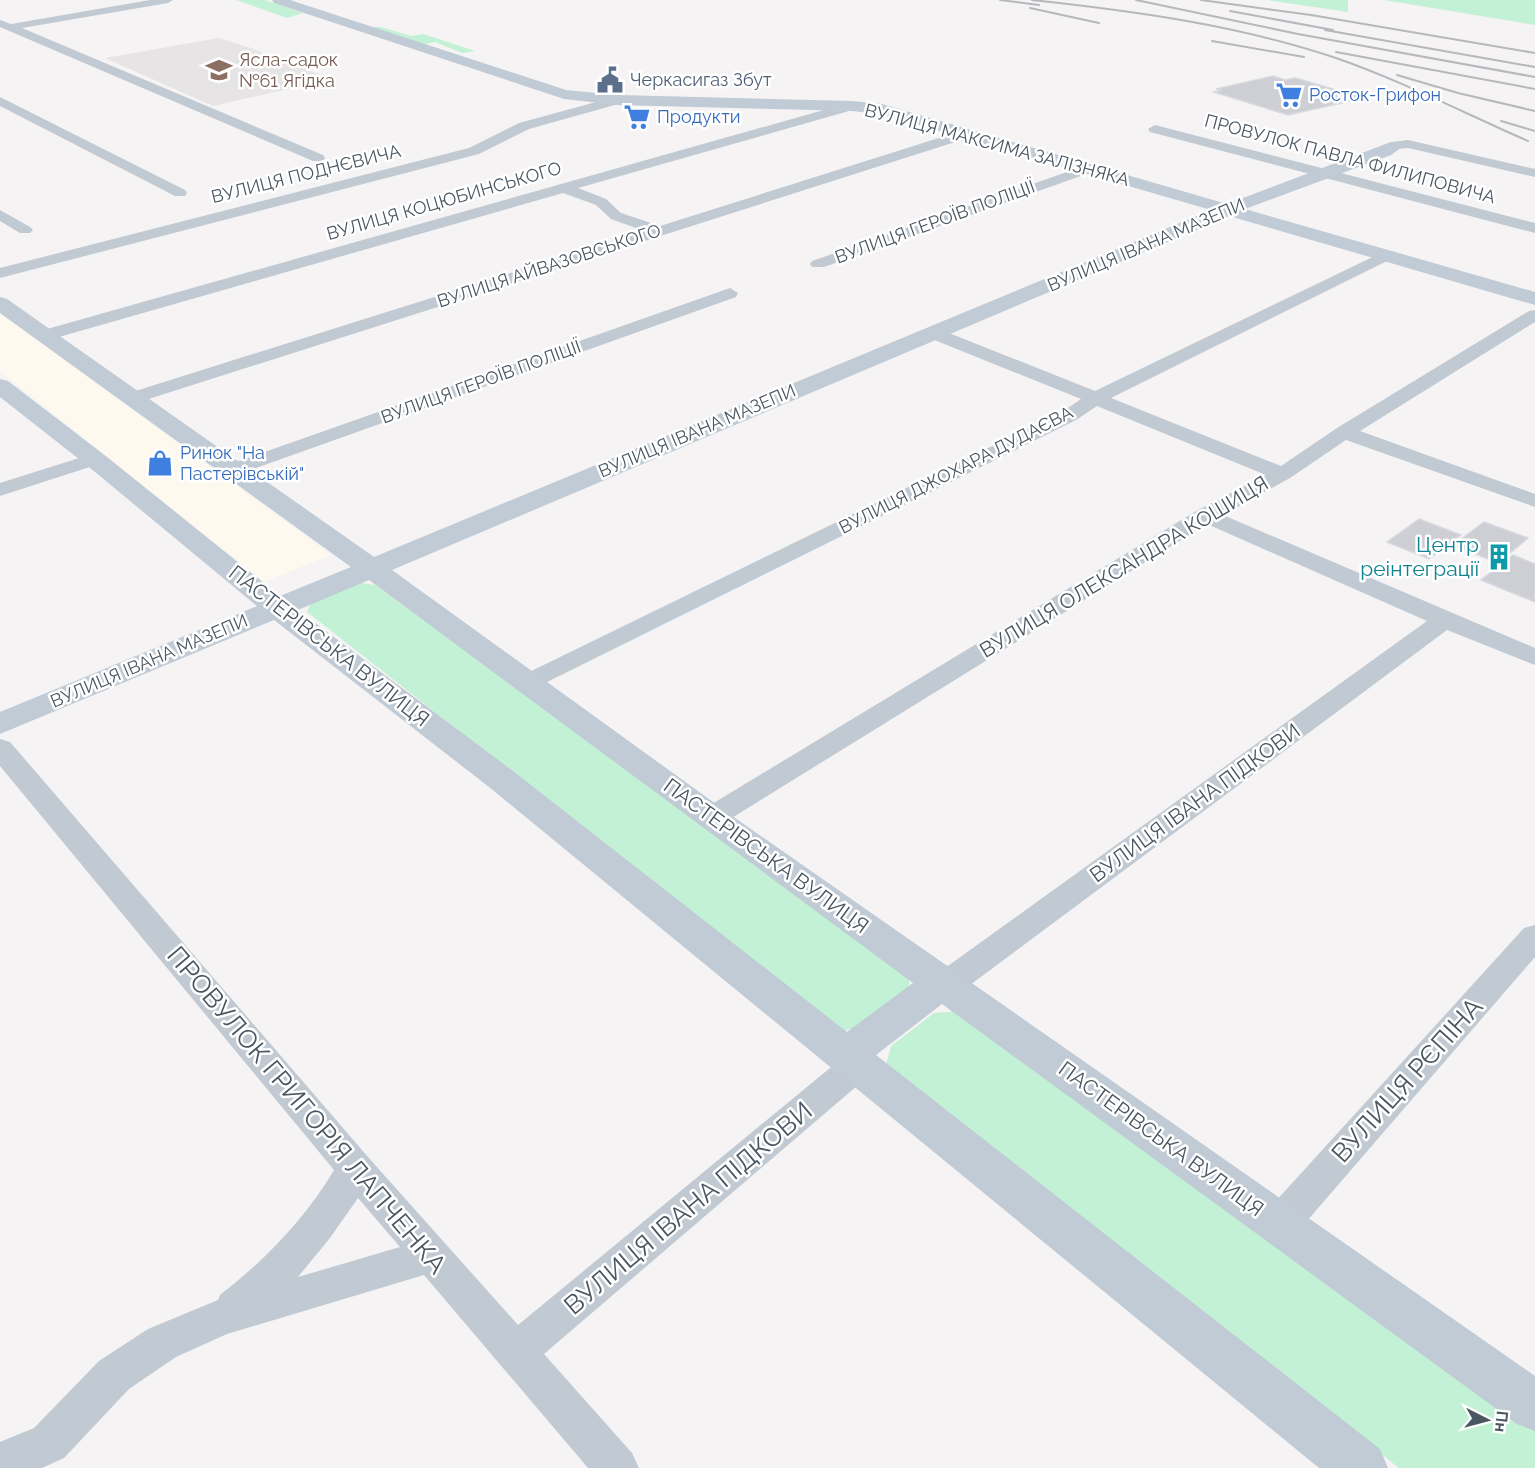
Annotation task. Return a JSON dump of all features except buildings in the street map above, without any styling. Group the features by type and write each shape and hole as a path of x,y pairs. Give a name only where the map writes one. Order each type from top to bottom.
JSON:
{"main road":[{"name":"ВУЛИЦЯ МАКСИМА ЗАЛІЗНЯКА","path":"279,0 564,94 618,100 852,106 882,109 1535,299"},
{"name":"ВУЛИЦЯ ІВАНА МАЗЕПИ","path":"0,724 370,567 1275,190 1397,145"},
{"name":"ПАСТЕРІВСЬКА ВУЛИЦЯ","path":"0,303 370,567 526,683 944,984 1535,1406"},
{"name":"ПАСТЕРІВСЬКА ВУЛИЦЯ","path":"0,386 276,607 501,779 1361,1468"},
{"path":"853,1059 944,984"}],"street":[{"path":"96,0 117,9"},
{"path":"4,26 168,0"},
{"path":"4,26 318,158"},
{"name":"ВУЛИЦЯ ПОДНЄВИЧА","path":"0,273 474,151 524,126 618,100"},
{"path":"0,102 180,193"},
{"name":"ВУЛИЦЯ КОЦЮБИНСЬКОГО","path":"46,335 852,106"},
{"name":"ПРОВУЛОК ПАВЛА ФИЛИПОВИЧА","path":"1155,129 1535,228"},
{"name":"ВУЛИЦЯ АЙВАЗОВСЬКОГО","path":"133,398 966,134"},
{"path":"1397,145 1408,144 1535,173"},
{"name":"ВУЛИЦЯ ГЕРОЇВ ПОЛІЦІЇ","path":"818,264 1087,169"},
{"path":"564,188 601,202 616,216 659,231"},
{"path":"0,215 24,230"},
{"name":"ВУЛИЦЯ ДЖОХАРА ДУДАЄВА","path":"526,683 1069,416 1096,398 1385,256"},
{"name":"ВУЛИЦЯ ГЕРОЇВ ПОЛІЦІЇ","path":"232,470 730,293"},
{"name":"ВУЛИЦЯ ОЛЕКСАНДРА КОШИЦЯ","path":"712,817 1206,515 1283,474 1344,432 1535,315"},
{"path":"933,333 1283,474"},
{"path":"1344,432 1535,501"},
{"path":"0,490 94,459"},
{"path":"1206,515 1535,657"},
{"name":"ВУЛИЦЯ ІВАНА ПІДКОВИ","path":"944,984 1445,620"},
{"name":"ПРОВУЛОК ГРИГОРІЯ ЛАПЧЕНКА","path":"0,748 355,1168 617,1468"},
{"name":"ВУЛИЦЯ РЄПІНА","path":"1280,1224 1535,936"},
{"name":"ВУЛИЦЯ ІВАНА ПІДКОВИ","path":"516,1352 853,1059"},
{"path":"221,1317 277,1272 340,1197 355,1168"},
{"path":"0,1464 49,1443 114,1375 153,1350 221,1317 431,1256"}],"shaded area":[{"name":"Ясла-садок №61 Ягідка","path":"219,38 332,79 213,106 105,58"},
{"name":"Ринок \"На Пастерівській\"","path":"0,313 331,555 264,582 0,371"}],"green space":[{"path":"236,0 265,0 303,13 287,18"},
{"path":"1267,0 1348,0 1348,12"},
{"path":"1384,0 1535,0 1535,25"},
{"path":"373,27 381,27 411,36 423,34 475,51 462,53 435,42 426,44 397,37"},
{"path":"355,582 375,585 910,975 908,993 866,1026 842,1031 307,612 310,604"},
{"path":"962,1011 1535,1426 1535,1468 1399,1468 886,1065 891,1046 934,1013"}],"railway":[{"path":"1000,0 1039,5"},
{"path":"1032,0 1186,21 1299,46 1385,77 1528,141"},
{"path":"1136,0 1298,34 1535,77"},
{"path":"1201,0 1311,15 1535,53"},
{"path":"1030,8 1099,23"},
{"path":"1230,11 1333,30"},
{"path":"1325,30 1535,67"},
{"path":"1212,41 1304,57"},
{"path":"1336,52 1535,89"},
{"path":"1397,75 1458,93 1535,111"},
{"path":"1501,121 1535,131"}],"place":[{"name":"Ясла-садок №61 Ягідка","path":"219,70"},
{"name":"Черкасигаз Збут","path":"610,80"},
{"name":"Росток-Грифон","path":"1289,95"},
{"name":"Продукти","path":"637,117"},
{"name":"Ринок \"На Пастерівській\"","path":"160,463"},
{"name":"Центр реінтеграції","path":"1499,557"}]}
